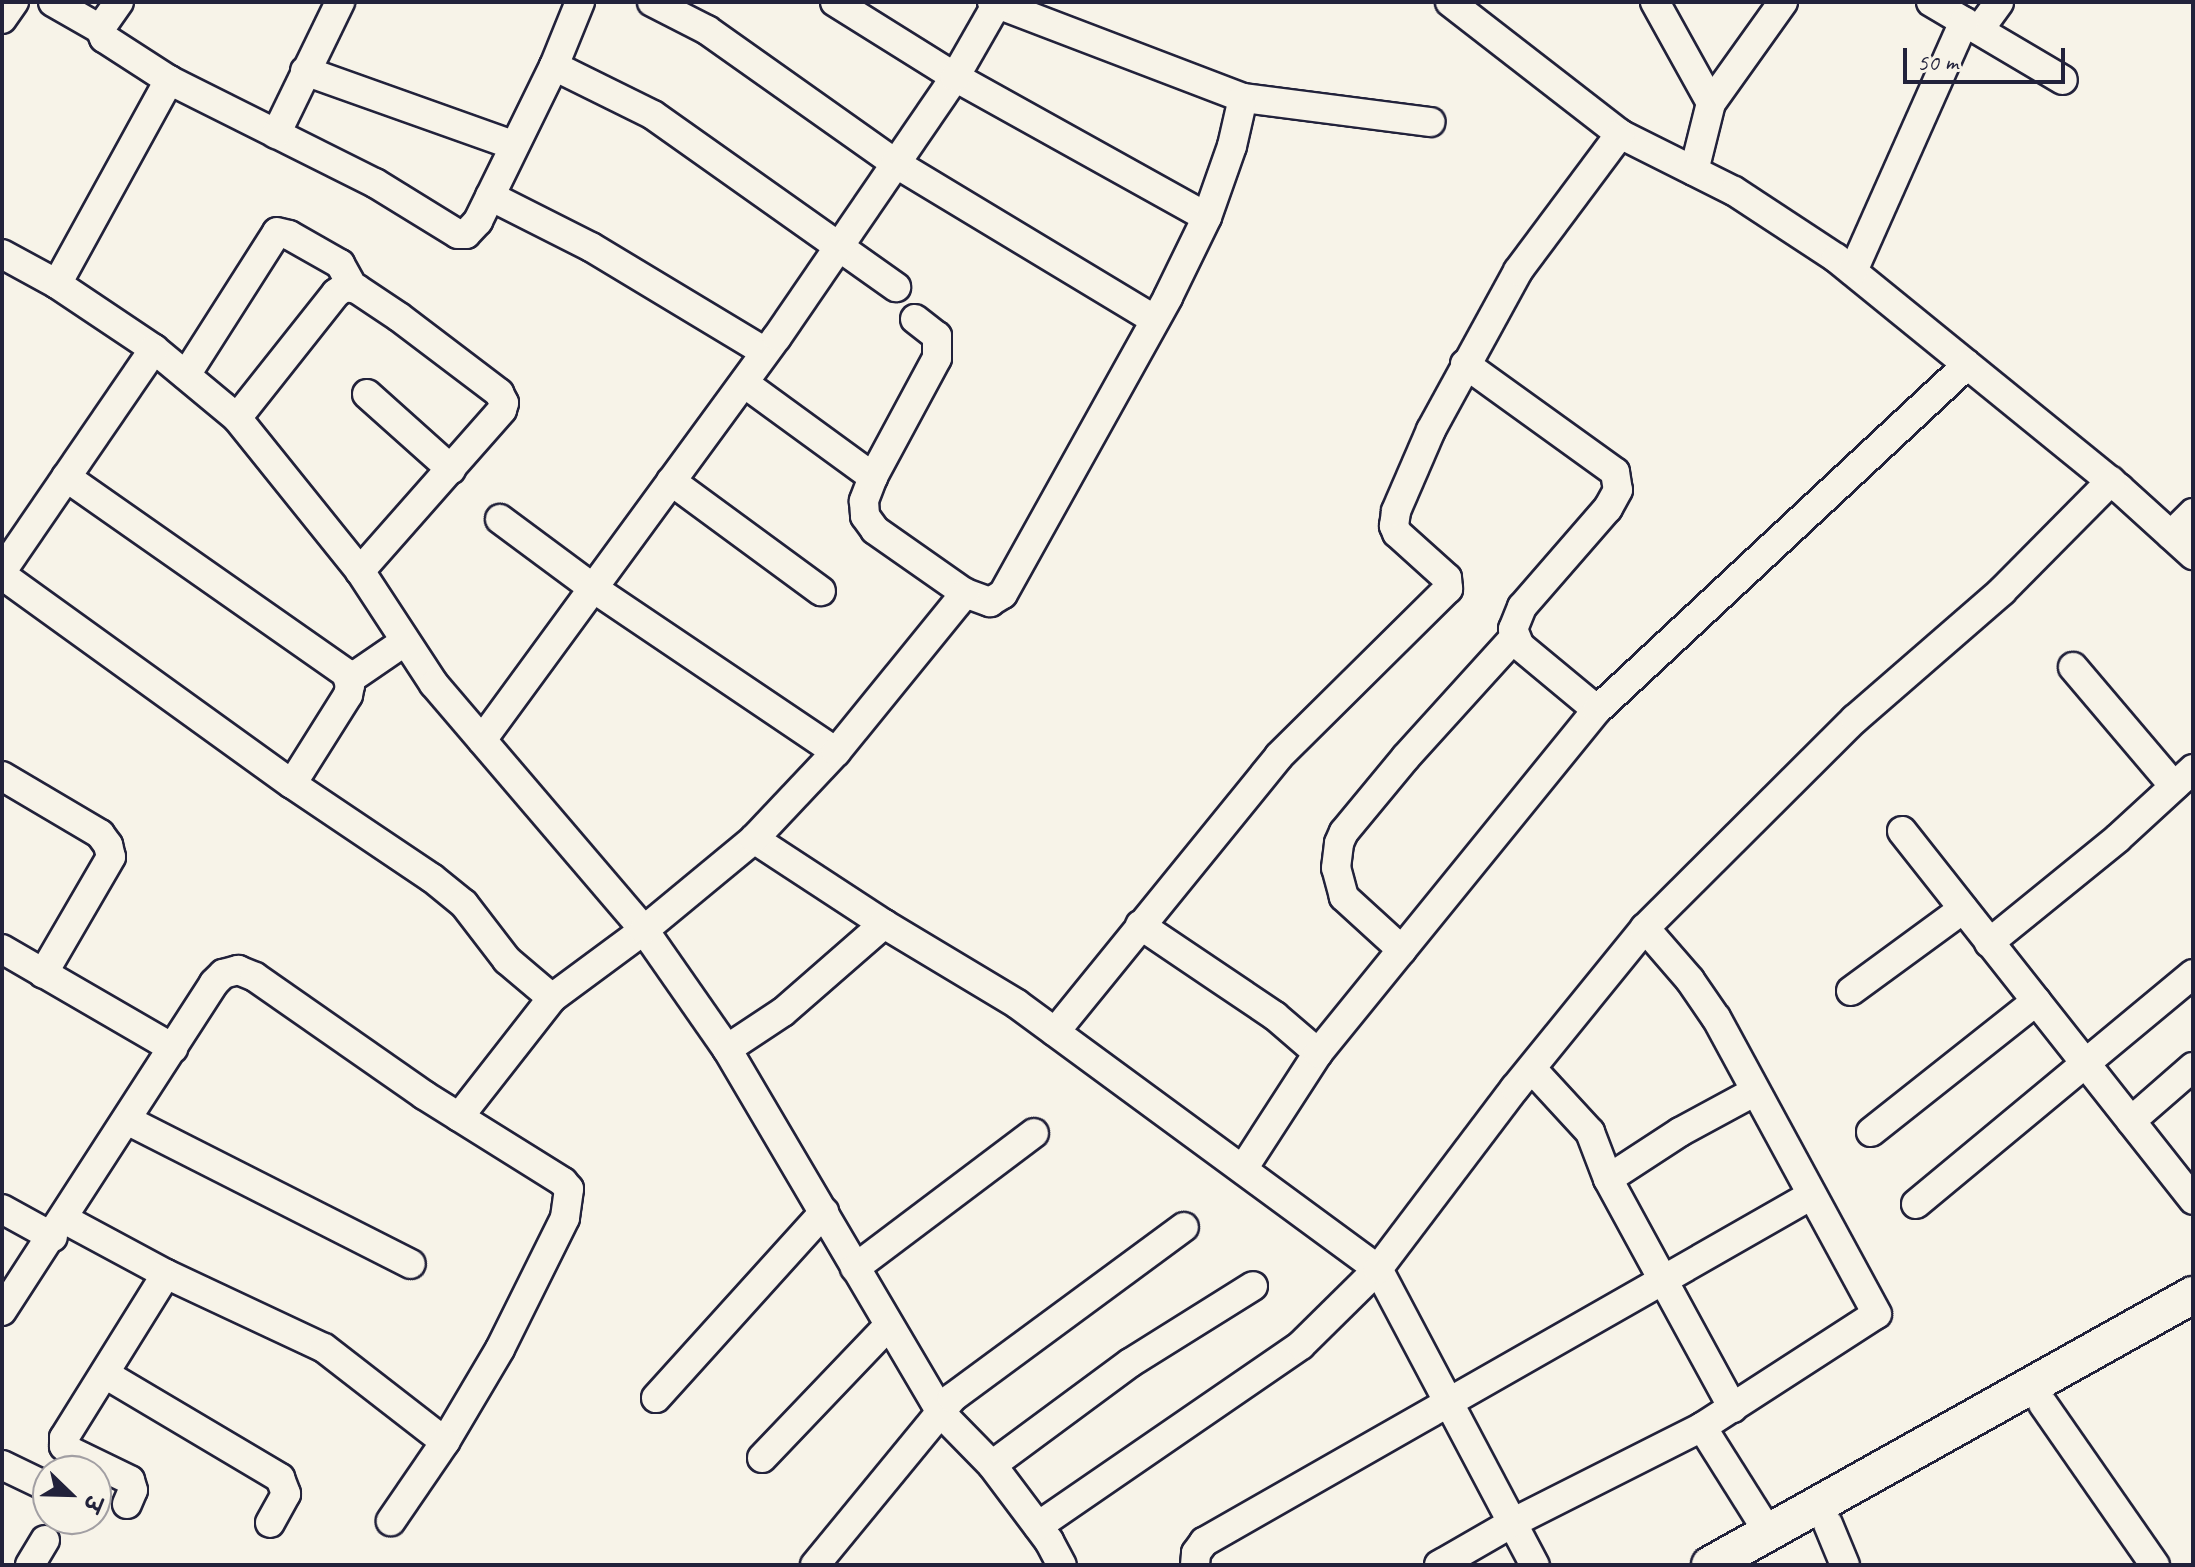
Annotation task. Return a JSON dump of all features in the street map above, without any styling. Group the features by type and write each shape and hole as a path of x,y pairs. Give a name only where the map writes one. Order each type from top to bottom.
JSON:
{"main road":[{"path":"1762,1549 2193,1295"},
{"path":"1710,1565 1828,1524 2193,1322"}],"street":[{"path":"2,19 14,2"},
{"path":"53,2 100,29 104,38 169,80 375,183 458,234 466,234 472,228 490,196 554,66 580,2"},
{"path":"100,29 119,2"},
{"path":"276,134 340,2"},
{"path":"652,2 707,30 895,163 1154,319"},
{"path":"835,2 955,77 1207,217"},
{"path":"1450,2 1620,134 1734,191 1853,271 2111,481 2193,555"},
{"path":"1655,2 1711,103"},
{"path":"1694,171 1711,103 1783,2"},
{"path":"1931,2 2063,80"},
{"path":"1853,271 1971,26 1999,2"},
{"path":"482,740 744,383 955,77 996,3 1243,98 1430,122"},
{"path":"554,66 653,115 896,287"},
{"path":"305,71 513,145"},
{"path":"57,284 169,80"},
{"path":"915,319 937,336 937,358 873,477 863,508 869,523 965,593 990,602 1003,594 1207,217 1232,146 1243,98"},
{"path":"1055,1032 1279,756 1448,589 1449,581 1397,533 1394,520 1431,430 1518,271 1620,134"},
{"path":"490,196 591,247 765,352"},
{"path":"186,375 277,232 289,235 340,264 352,286 399,317 503,398 502,410 360,571"},
{"path":"2,254 57,284 154,349 237,418 360,571 404,642 482,740 644,930 727,1049 942,1414 992,1465 1038,1526 1062,1565"},
{"path":"237,418 336,293 352,286"},
{"path":"154,349 2,573 292,784 432,878 464,904 507,960 552,998"},
{"path":"1402,950 1344,897 1336,868 1339,843 1344,832 1406,757 1514,638 1515,620 1522,607 1608,508 1619,483 1606,462 1465,364"},
{"path":"1243,1169 1318,1053 1597,710 1967,365"},
{"path":"744,383 873,477"},
{"path":"367,394 451,469"},
{"path":"66,477 350,679"},
{"path":"671,481 821,591"},
{"path":"1038,1526 1301,1345 1378,1269 1645,928 1855,719 2002,591 2111,481"},
{"path":"2171,535 2193,513"},
{"path":"500,519 593,588 836,752"},
{"path":"459,1117 552,998 644,930 754,839 836,752 965,593"},
{"path":"1514,638 1597,710"},
{"path":"292,784 348,695 350,679 404,642"},
{"path":"1989,943 2118,838 2184,778 2073,667"},
{"path":"2,776 100,834 111,857 43,974"},
{"path":"1902,831 2193,1200"},
{"path":"754,839 884,924 1017,1004 1378,1269 1535,1565"},
{"path":"1851,991 1963,909"},
{"path":"727,1049 783,1012 884,924"},
{"path":"1140,925 1275,1016 1318,1053"},
{"path":"1439,1565 1512,1523 1702,1427 1876,1317 1876,1308 1810,1196 1716,1018 1690,980 1645,928"},
{"path":"2,949 173,1048"},
{"path":"2,1311 214,983 223,974 238,970 255,977 459,1117 563,1182 569,1189 565,1218 500,1349 445,1442 391,1521"},
{"path":"1916,1204 2088,1065 2193,974"},
{"path":"1871,1132 2036,1001"},
{"path":"2131,1121 2193,1067"},
{"path":"1532,1069 1590,1132 1608,1179 1733,1408"},
{"path":"1608,1179 1680,1132 1754,1092"},
{"path":"127,1120 411,1264"},
{"path":"855,1268 1034,1133"},
{"path":"1195,1565 1196,1553 1204,1542 1810,1196"},
{"path":"2,1209 58,1228 166,1274 324,1348 445,1442"},
{"path":"656,1398 824,1212"},
{"path":"815,1565 942,1414 952,1398 1184,1227"},
{"path":"127,1504 133,1490 130,1480 64,1446 67,1431 166,1274"},
{"path":"992,1465 1130,1363 1253,1286"},
{"path":"762,1458 888,1326"},
{"path":"105,1374 280,1478 286,1494 270,1523"},
{"path":"2043,1404 2155,1565"},
{"path":"1702,1427 1762,1549"},
{"path":"2,1465 32,1479"},
{"path":"1828,1524 1845,1565"},
{"path":"30,1565 45,1540"}]}
